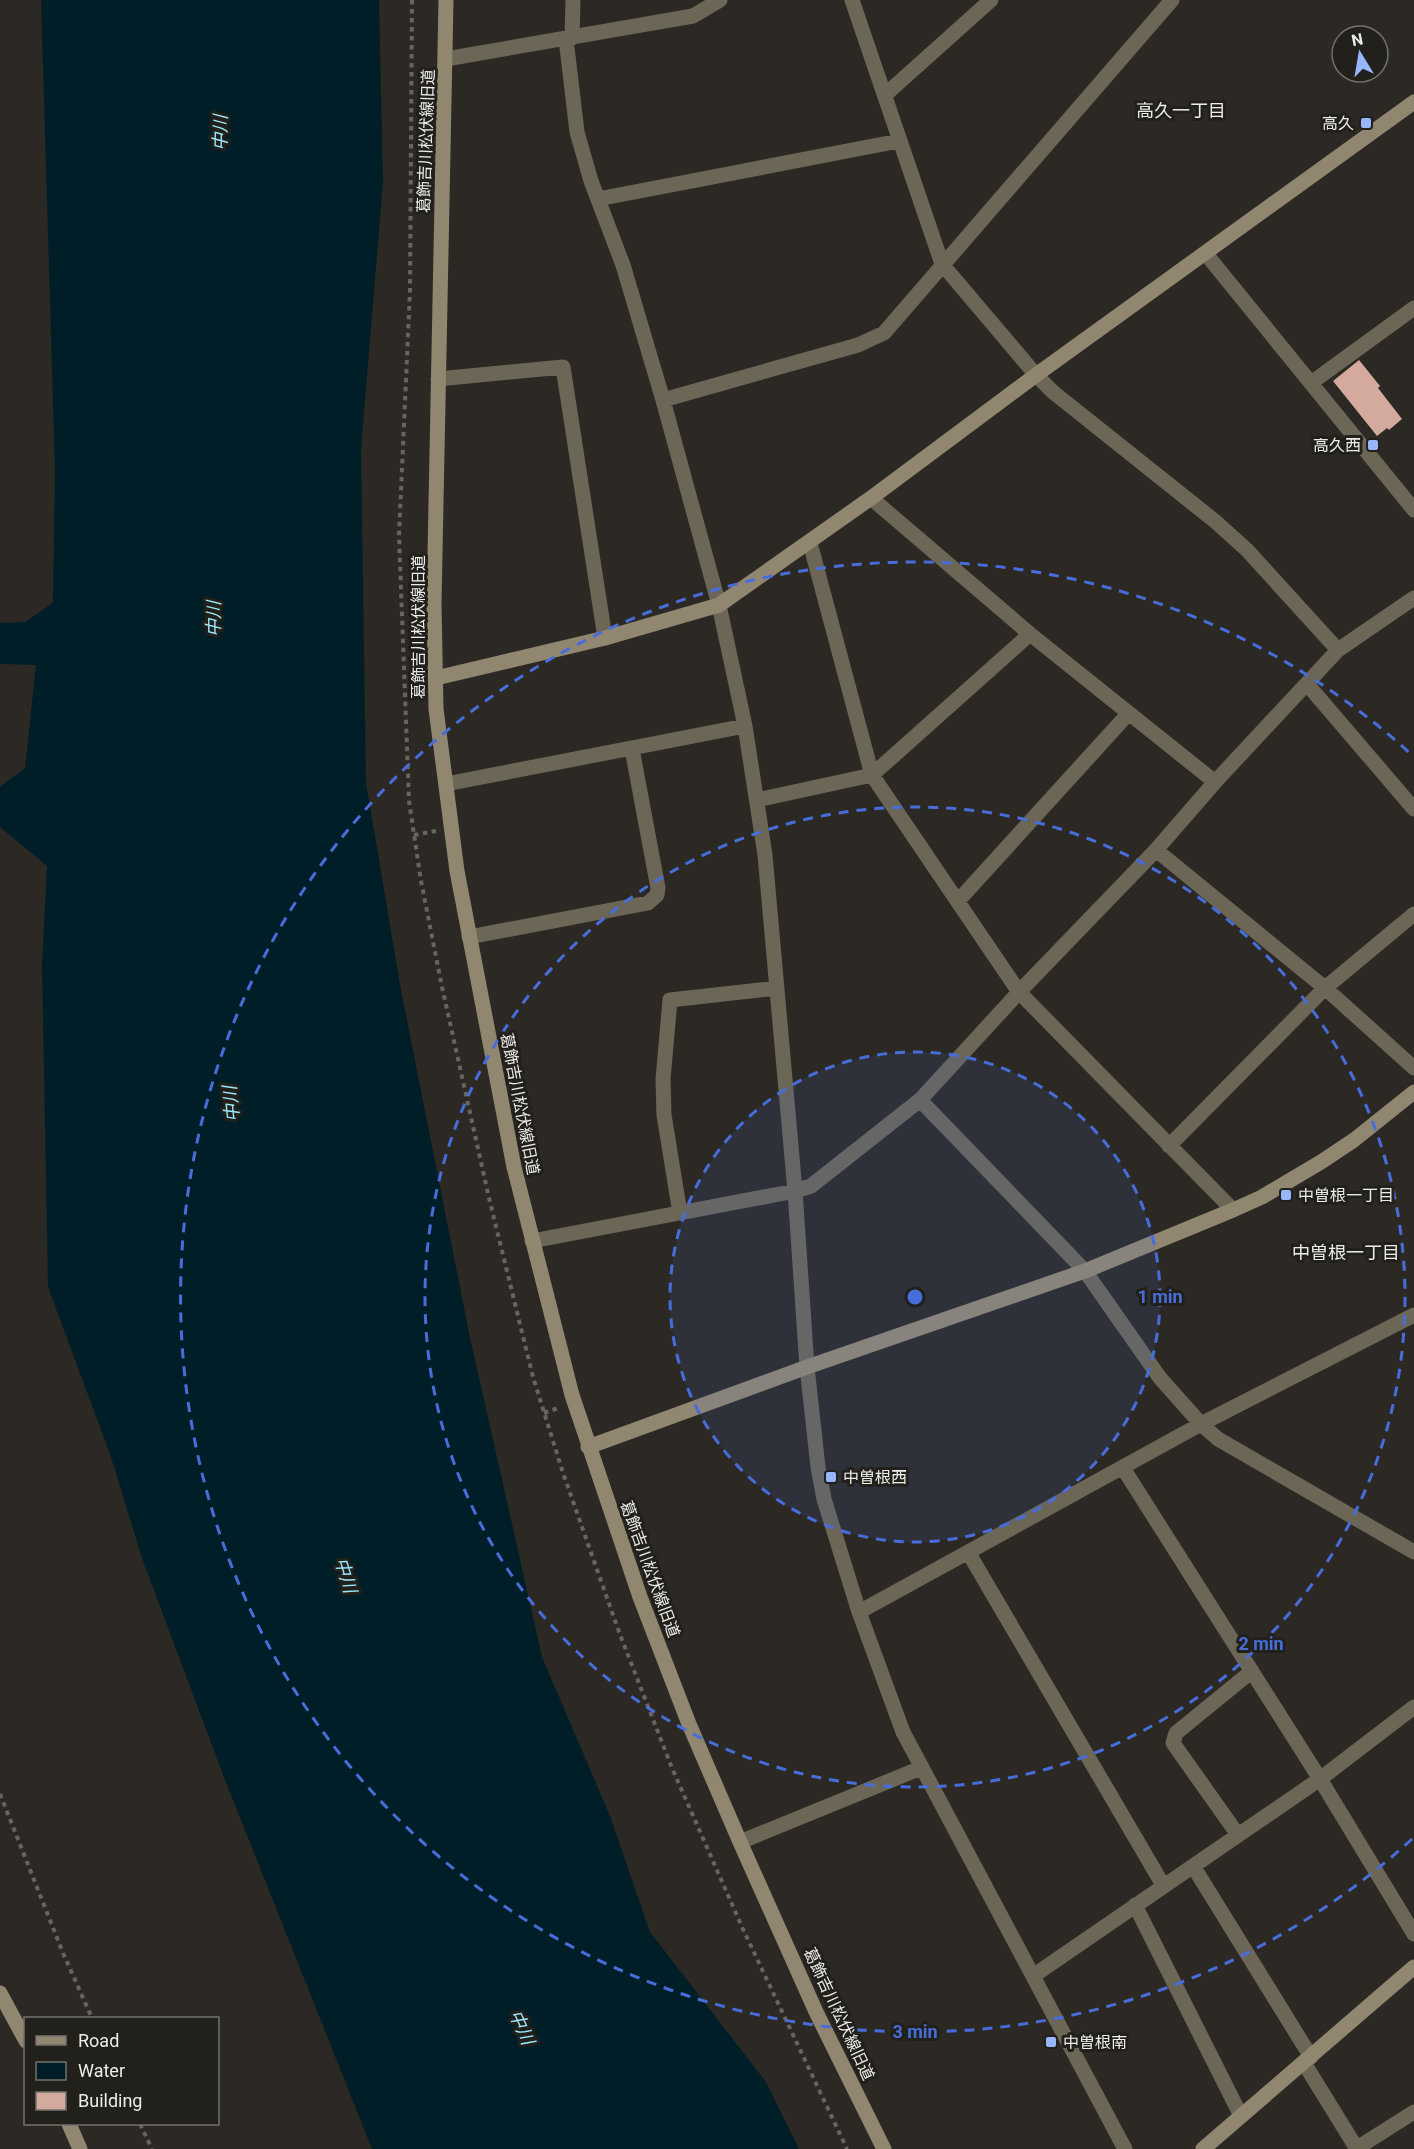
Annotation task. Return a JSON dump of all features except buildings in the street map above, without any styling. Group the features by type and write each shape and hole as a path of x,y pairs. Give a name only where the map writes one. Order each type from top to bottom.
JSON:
{"street":[{"name":"葛飾吉川松伏線旧道","path":"446,0 434,603 436,709 469,937 514,1167 558,1345 588,1447 652,1629 689,1724 740,1842 817,2014 884,2149"},
{"path":"573,0 569,39 577,132 598,199 623,265 663,400 719,605 745,726 765,855 795,1191 807,1367 818,1467 824,1499 859,1612 903,1732 1125,2149"},
{"path":"446,59 693,16 720,0"},
{"path":"852,0 942,264 1036,375 1062,399 1216,522 1246,550 1338,650"},
{"path":"885,95 990,0"},
{"path":"663,400 858,345 884,333 1172,0"},
{"path":"436,678 605,638 719,605 810,543 1036,375 1414,102"},
{"path":"598,199 899,141"},
{"path":"1206,254 1414,510"},
{"path":"1311,383 1414,308"},
{"path":"438,379 563,367 605,638"},
{"path":"871,498 1030,634 1215,782"},
{"path":"810,543 872,775 1019,992 1233,1210"},
{"path":"532,1241 795,1191 811,1185 920,1100 1019,992 1156,850 1215,782 1338,650 1414,598"},
{"path":"757,800 872,775 1030,634"},
{"path":"1307,684 1414,808"},
{"path":"958,901 1128,714"},
{"path":"446,784 745,726"},
{"path":"469,937 648,903 657,895 658,888 632,748"},
{"path":"1156,850 1324,988 1414,1068"},
{"path":"1169,1146 1324,988 1414,914"},
{"path":"680,1213 664,1115 663,1079 670,1000 777,988"},
{"path":"588,1447 807,1367 1085,1271 1233,1210 1262,1197 1321,1162 1354,1140 1414,1092"},
{"path":"920,1100 1085,1271 1160,1378 1201,1424 1218,1439 1414,1552"},
{"path":"859,1612 1201,1424 1413,1318"},
{"path":"1123,1468 1320,1779 1414,1934"},
{"path":"968,1552 1163,1885"},
{"path":"1238,1835 1173,1743 1176,1733 1252,1671"},
{"path":"1033,1976 1320,1779 1414,1707"},
{"path":"740,1842 921,1768"},
{"path":"1193,1866 1357,2148 1414,2112"},
{"path":"1135,1905 1241,2116"},
{"path":"1203,2149 1413,1971"},
{"path":"0,1993 24,2037"},
{"path":"69,2125 80,2149"}],"path":[{"path":"412,0 410,291 399,535 410,801 414,835 442,987"},
{"path":"414,835 437,831"},
{"path":"544,1413 553,1410"},
{"path":"0,1794 63,1953 91,2017"},
{"path":"140,2125 152,2149"}],"water":[{"name":"中川","path":"41,0 379,0 383,182 361,450 366,783 401,990 469,1333 542,1657 610,1816 650,1932 766,2082 799,2149 372,2149 225,1780 142,1558 110,1454 48,1287 42,965 47,866 0,827 0,787 25,768 36,665 0,664 0,623 25,622 53,603 55,470"}],"place":[{"name":"高久","path":"1366,123"},
{"name":"高久西","path":"1373,445"},
{"name":"中曽根一丁目","path":"1286,1195"},
{"name":"中曽根西","path":"831,1477"},
{"name":"中曽根南","path":"1051,2042"}],"district":[{"name":"高久一丁目","path":"1181,110"},
{"name":"中曽根一丁目","path":"1346,1252"}]}
